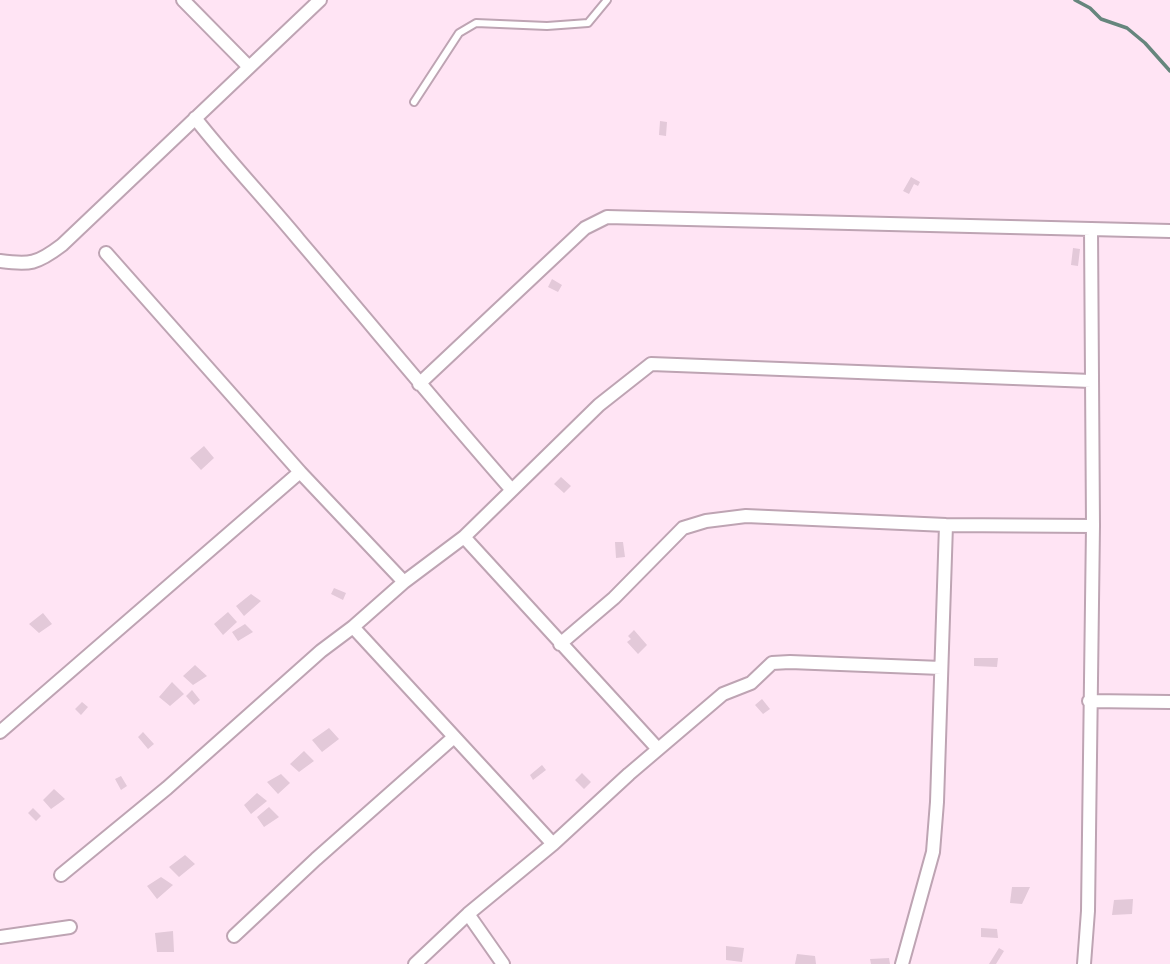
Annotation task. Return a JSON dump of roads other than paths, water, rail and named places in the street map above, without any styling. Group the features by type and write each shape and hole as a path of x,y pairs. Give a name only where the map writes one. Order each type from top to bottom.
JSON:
{"street":[{"path":"183,0 248,66"},
{"path":"0,261 22,264 42,260 62,246 320,0"},
{"path":"195,118 236,171 291,230 419,384 511,489"},
{"path":"419,384 585,228 607,217 1170,231"},
{"path":"1084,964 1088,911 1093,526 1091,229"},
{"path":"106,253 300,472 404,582"},
{"path":"61,875 167,788 321,651 404,582 464,537 599,405 651,364 1091,381"},
{"path":"0,732 300,472"},
{"path":"561,644 614,598 683,528 706,521 746,516 946,525 1093,526"},
{"path":"902,964 933,852 946,525"},
{"path":"464,537 658,749"},
{"path":"353,627 554,844"},
{"path":"415,964 468,914 554,844 723,694 751,683 772,663 941,668"},
{"path":"1090,701 1170,702"},
{"path":"234,936 454,737"},
{"path":"468,914 503,964"},
{"path":"0,937 69,927"}],"lane":[{"path":"414,102 459,33 476,23 547,26 588,23 607,0"}],"waterway":[{"path":"1075,0 1090,8 1101,19 1127,28 1145,43 1170,71"}]}
